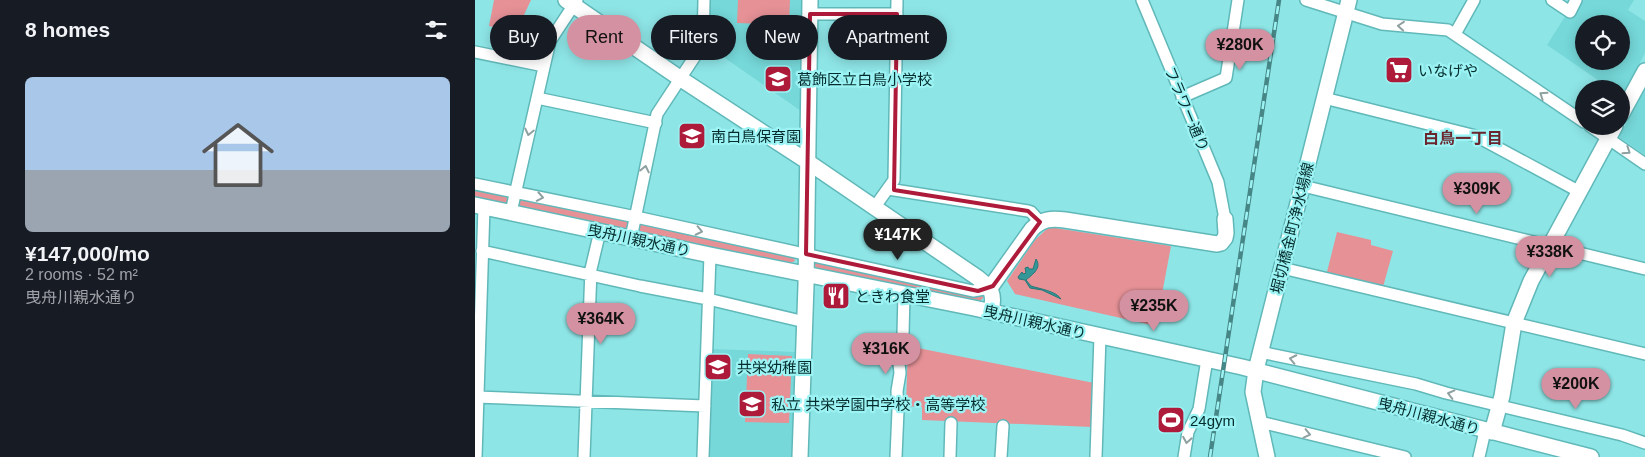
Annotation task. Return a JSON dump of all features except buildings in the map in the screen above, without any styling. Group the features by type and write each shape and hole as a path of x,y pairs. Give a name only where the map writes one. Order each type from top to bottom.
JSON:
{"street":[{"path":"631,238 657,114 703,44 704,0"},
{"path":"874,208 894,180 897,0"},
{"name":"フラワー通り","path":"1142,0 1219,182 1225,219"},
{"path":"1182,97 1225,78 1238,0"},
{"path":"1305,0 1347,7 1383,24 1448,30 1575,116"},
{"path":"1455,34 1474,0"},
{"path":"1552,0 1570,12 1576,0"},
{"path":"511,212 550,41 572,2 681,79 808,162 990,288 993,300 991,312"},
{"path":"800,457 805,322 810,7 897,14"},
{"name":"堀切橋金町浄水場線","path":"1267,457 1253,392 1256,370 1347,7"},
{"path":"475,52 544,66"},
{"path":"1630,98 1645,71"},
{"path":"537,98 656,123"},
{"path":"1324,98 1476,136 1579,192"},
{"path":"1479,457 1499,405 1514,323 1526,292 1610,135"},
{"path":"1615,135 1645,164"},
{"path":"475,184 636,217 973,291 990,288 1032,229 1040,222 1050,219 1217,244 1221,243 1225,238 1225,219"},
{"path":"1303,186 1645,269"},
{"path":"888,189 1028,211 1040,222"},
{"path":"476,457 476,404 482,251 480,206"},
{"name":"曳舟川親水通り","path":"480,206 991,312 1256,370 1591,457"},
{"path":"584,457 591,275 600,231"},
{"path":"482,251 708,299 805,322"},
{"path":"703,457 710,255"},
{"path":"1282,268 1645,354"},
{"path":"896,457 898,354 903,334 904,294"},
{"path":"1096,457 1100,336"},
{"path":"1261,352 1416,384 1645,442"},
{"path":"1184,457 1188,432 1199,409 1207,359"},
{"path":"476,404 586,402 705,406"},
{"path":"1260,422 1405,457"},
{"path":"950,457 951,423"},
{"path":"1001,457 1003,426"}],"highlighted area":[{"path":"810,14 897,14 894,190 1028,211 1040,222 993,286 978,291 806,254"}],"shaded area":[{"path":"494,0 531,0 524,15 491,15"},
{"path":"709,0 802,0 802,15 746,15 746,60 801,60 801,111 728,60 736,60 736,15 709,15"},
{"path":"738,0 790,0 789,15 746,15 746,23 737,23"},
{"path":"1581,0 1634,0 1628,10 1645,21 1645,53 1630,81 1598,80 1583,70 1630,70 1630,15 1575,15 1575,64 1547,45 1566,15 1571,18"},
{"path":"1645,88 1645,155 1619,137 1620,135 1630,135 1630,116"},
{"path":"475,187 505,194 507,203 502,205 475,199"},
{"path":"522,199 630,222 627,232 520,209 518,206"},
{"path":"641,224 794,258 795,261 790,263 639,234 637,231"},
{"path":"1049,227 1171,246 1156,326 1015,294 1007,281 1035,240"},
{"path":"1337,232 1371,240 1371,245 1393,251 1383,287 1327,272"},
{"path":"1036,259 1038,262 1037,268 1026,280 1031,286 1052,292 1061,299 1042,290 1030,288 1025,280 1019,279 1018,277 1022,272 1023,274 1026,273 1025,268 1033,269"},
{"path":"815,261 983,294 983,298 979,302 962,299 817,268 813,265"},
{"path":"908,346 1094,383 1092,427 922,420 922,407 906,406"},
{"name":"私立 共栄学園中学校・高等学校","path":"710,349 797,352 793,457 707,457"},
{"path":"748,354 792,356 789,423 745,422"}],"railway":[{"path":"1210,457 1279,0"}],"place":[{"name":"いなげや","path":"1399,70"},
{"name":"葛飾区立白鳥小学校","path":"778,79"},
{"name":"南白鳥保育園","path":"692,136"},
{"name":"ときわ食堂","path":"836,296"},
{"name":"共栄幼稚園","path":"718,367"},
{"name":"私立 共栄学園中学校・高等学校","path":"752,404"},
{"name":"24gym","path":"1171,420"}],"district":[{"name":"白鳥一丁目","path":"1463,138"}]}
